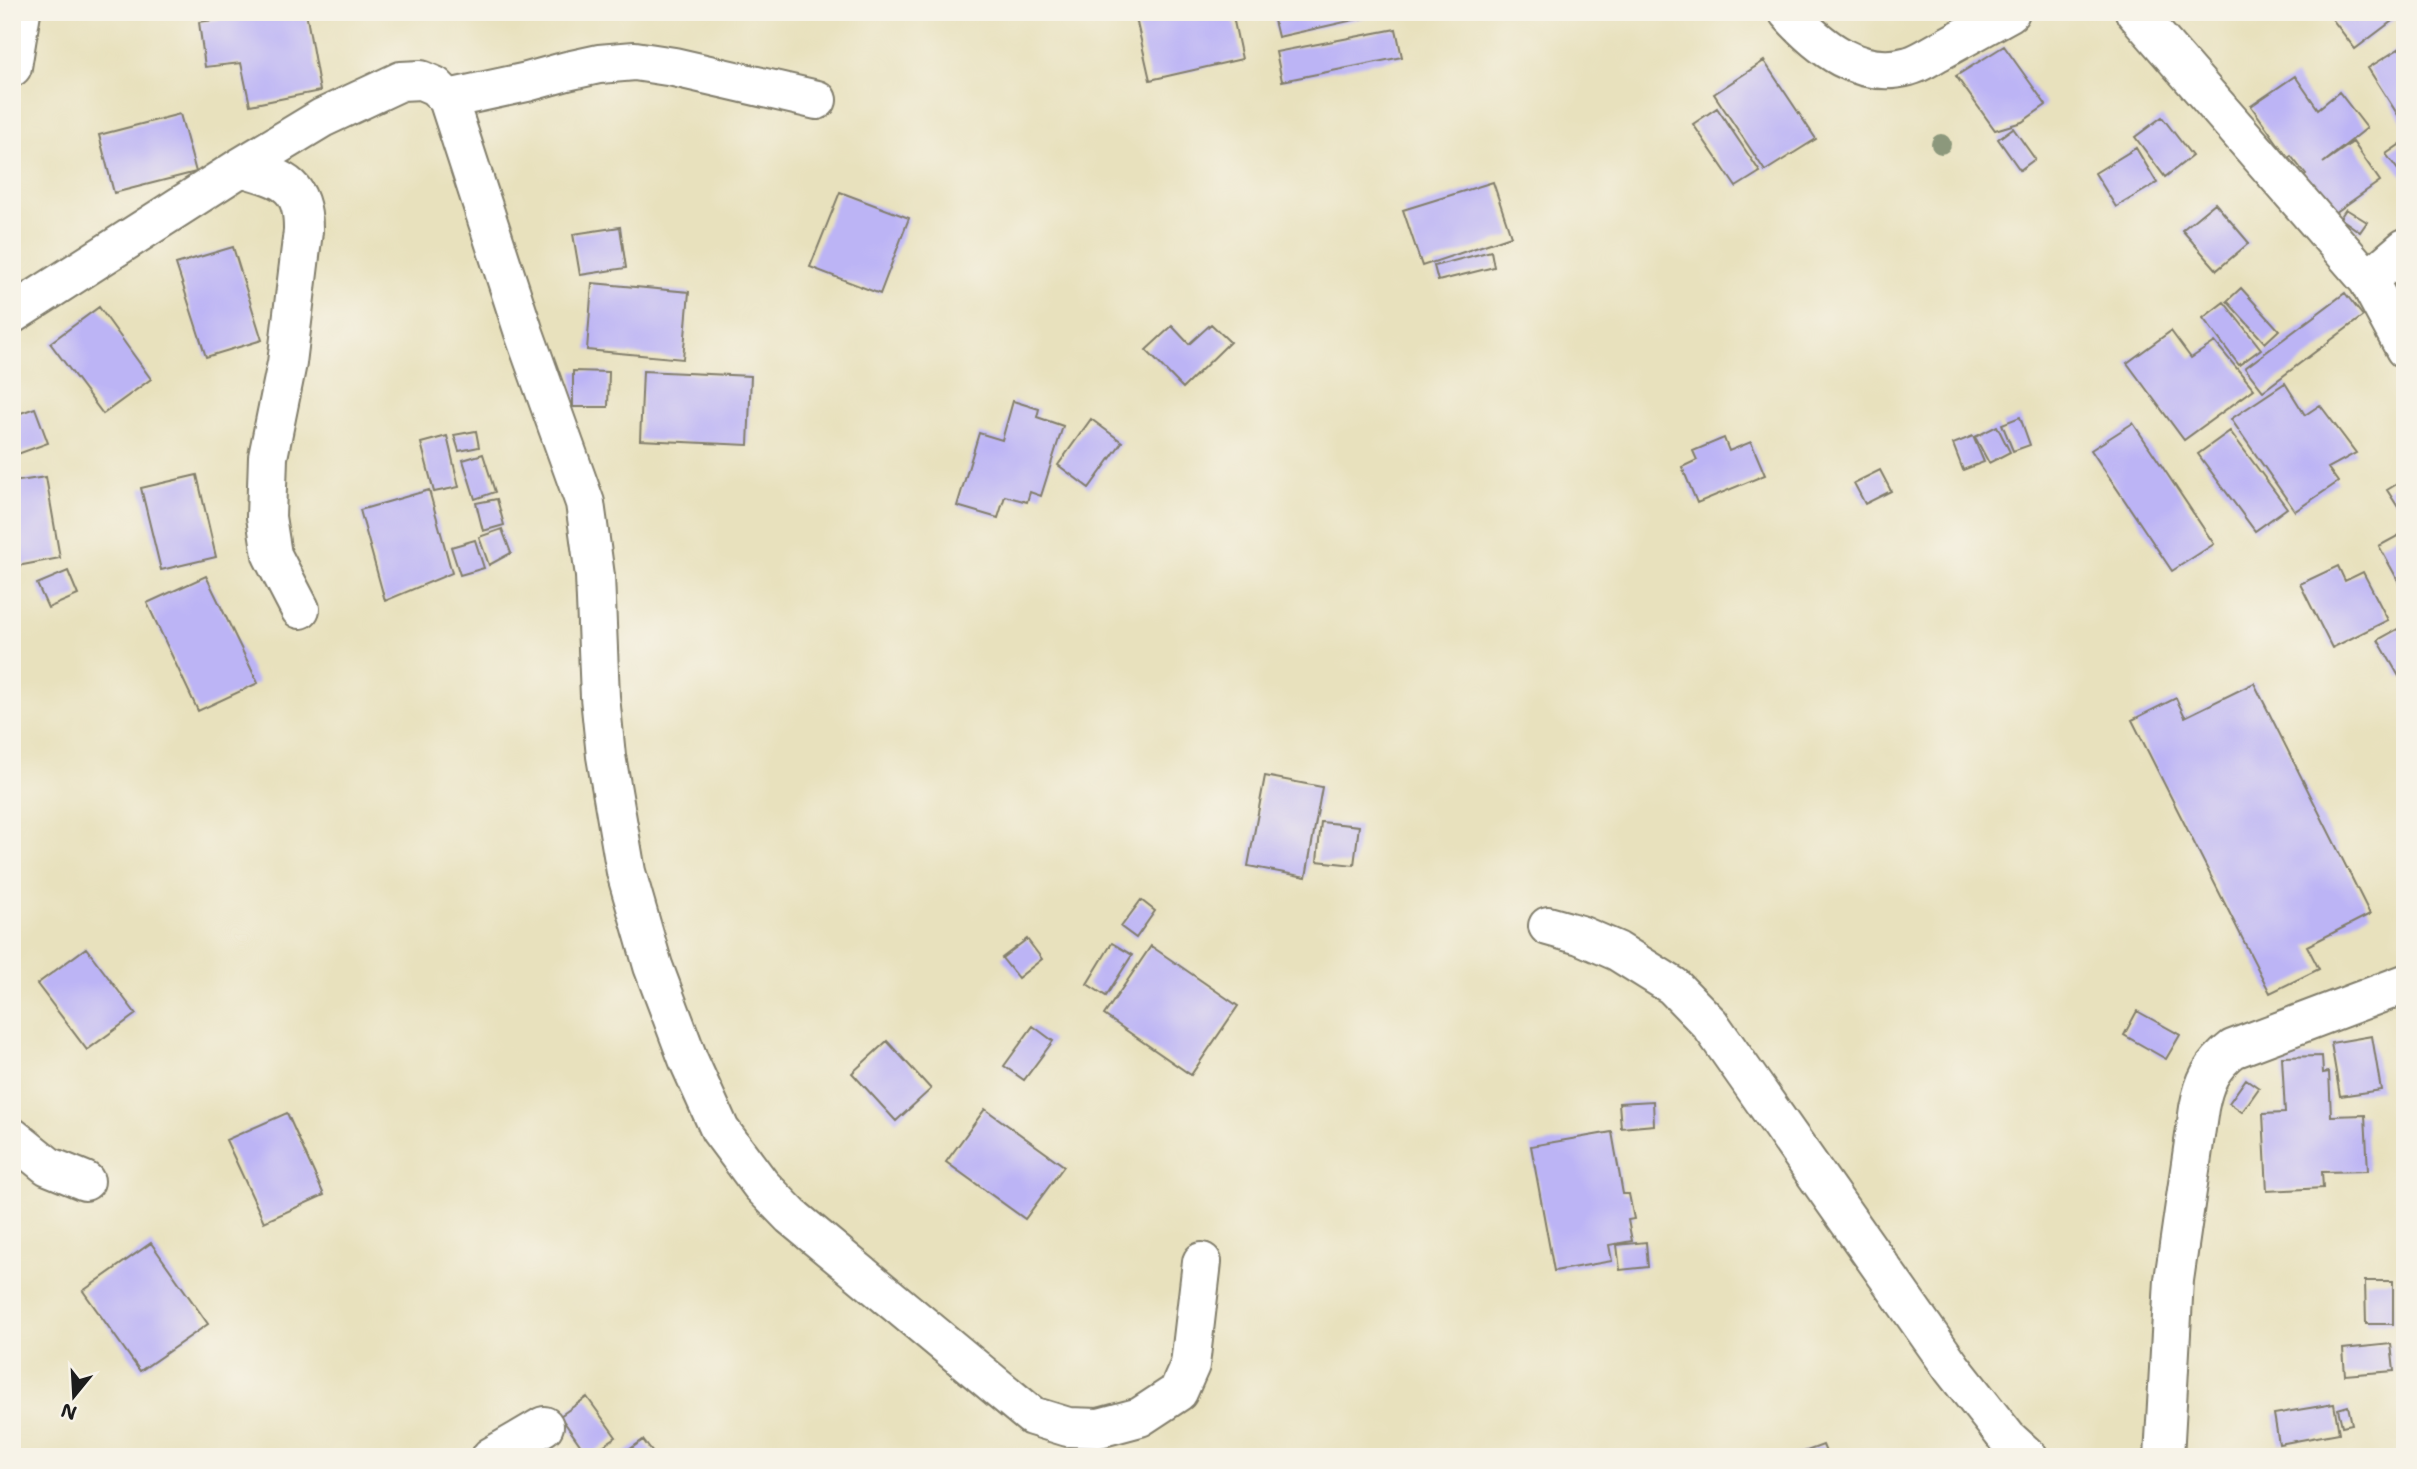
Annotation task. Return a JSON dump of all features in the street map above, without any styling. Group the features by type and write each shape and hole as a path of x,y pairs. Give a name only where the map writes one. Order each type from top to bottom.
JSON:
{"street":[{"path":"12,67 21,12"},
{"path":"1788,12 1809,35 1835,54 1860,66 1886,70 1912,66 2010,12"},
{"path":"2135,12 2368,280 2405,349"},
{"path":"448,99 599,64 635,61 674,67 817,100"},
{"path":"12,314 322,118 401,81 421,80 435,86 448,99 524,333 585,503 595,576 600,697 606,756 626,872 657,977 688,1059 720,1130 761,1185 790,1216 1032,1416 1068,1427 1099,1428 1140,1417 1178,1392 1190,1365 1202,1262"},
{"path":"241,167 280,179 295,192 304,211 287,363 268,457 266,517 272,555 300,609"},
{"path":"2368,280 2405,248"},
{"path":"1548,926 1617,951 1673,986 1710,1024 1952,1368 2007,1438 2028,1457"},
{"path":"2164,1457 2174,1280 2199,1108 2203,1087 2210,1072 2232,1049 2405,984"},
{"path":"12,1137 48,1166 85,1181"},
{"path":"491,1457 544,1426"}],"building":[{"path":"255,12 306,12 320,91 250,105 241,63 205,67 199,22"},
{"path":"1232,12 1242,59 1150,80 1135,14"},
{"path":"1272,12 1385,12 1385,13 1278,37"},
{"path":"2327,12 2404,12 2355,49"},
{"path":"1396,29 1402,57 1282,81 1276,52"},
{"path":"2405,45 2405,126 2368,68"},
{"path":"2004,46 2046,105 2022,122 1995,130 1956,76"},
{"path":"1764,61 1816,139 1765,171 1714,94"},
{"path":"2295,76 2318,109 2339,92 2367,128 2323,163 2353,142 2380,181 2329,217 2302,177 2306,175 2291,156 2288,158 2251,106"},
{"path":"1717,108 1760,172 1736,187 1693,124"},
{"path":"180,114 196,172 114,193 99,135"},
{"path":"2162,117 2192,156 2165,177 2135,137"},
{"path":"2013,128 2035,159 2020,170 1998,139"},
{"path":"2405,141 2405,179 2386,154"},
{"path":"2136,148 2157,183 2116,207 2095,173"},
{"path":"1493,182 1511,236 1422,266 1403,210"},
{"path":"840,192 909,218 880,294 810,267"},
{"path":"2215,203 2249,243 2217,270 2182,230"},
{"path":"2346,209 2367,222 2360,232 2340,218"},
{"path":"620,227 626,268 580,275 573,234"},
{"path":"233,247 262,340 206,357 176,264"},
{"path":"1491,251 1494,267 1438,281 1434,266"},
{"path":"592,283 689,292 683,359 587,350"},
{"path":"2241,288 2279,330 2265,343 2227,301"},
{"path":"2345,293 2363,316 2263,391 2245,368"},
{"path":"2224,302 2261,349 2239,365 2203,318"},
{"path":"99,307 151,379 103,414 50,343"},
{"path":"1211,324 1230,342 1183,388 1146,350 1172,326 1189,344"},
{"path":"2171,331 2191,358 2215,342 2254,389 2184,440 2127,363"},
{"path":"573,371 609,372 608,407 573,407"},
{"path":"643,371 751,376 748,445 640,440"},
{"path":"2285,383 2305,415 2320,405 2356,453 2328,468 2338,482 2295,511 2231,419"},
{"path":"1013,401 1039,409 1037,417 1063,426 1041,496 1030,492 1027,502 1005,496 998,518 957,506 979,433 1002,440"},
{"path":"35,408 48,443 15,455 12,448 12,416"},
{"path":"2020,417 2030,445 2013,451 2002,424"},
{"path":"1091,419 1122,442 1089,488 1058,465"},
{"path":"2133,423 2214,544 2172,571 2091,450"},
{"path":"1997,426 2010,452 1989,463 1975,437"},
{"path":"476,431 479,447 459,451 454,435"},
{"path":"2230,431 2287,508 2255,531 2198,454"},
{"path":"447,436 459,487 434,492 421,443"},
{"path":"1973,436 1984,462 1963,470 1953,444"},
{"path":"1724,438 1729,451 1751,442 1765,475 1697,503 1682,467 1697,460 1693,451"},
{"path":"483,454 495,492 475,499 463,460"},
{"path":"1880,470 1891,491 1865,504 1854,483"},
{"path":"197,475 216,557 161,570 141,488"},
{"path":"46,477 60,558 12,567 12,482"},
{"path":"2405,479 2405,518 2387,490"},
{"path":"429,490 452,573 385,601 360,510"},
{"path":"497,499 504,525 483,531 476,503"},
{"path":"502,529 511,553 489,565 479,537"},
{"path":"2401,534 2405,541 2405,593 2379,546"},
{"path":"475,540 484,568 460,575 451,547"},
{"path":"2338,566 2345,581 2363,572 2388,620 2332,648 2300,584"},
{"path":"68,571 78,595 48,608 37,584"},
{"path":"206,576 258,683 198,711 147,603"},
{"path":"2405,625 2405,675 2400,678 2378,640"},
{"path":"2254,683 2370,914 2307,946 2319,969 2270,993 2132,720 2176,698 2185,717"},
{"path":"1265,776 1322,787 1306,877 1248,866"},
{"path":"1321,822 1359,826 1354,865 1317,861"},
{"path":"1141,900 1155,911 1136,938 1121,927"},
{"path":"1027,939 1042,959 1018,978 1002,958"},
{"path":"1112,943 1132,955 1106,996 1087,984"},
{"path":"1151,946 1238,1006 1191,1075 1104,1015"},
{"path":"86,948 136,1014 87,1050 37,984"},
{"path":"2137,1011 2180,1035 2166,1059 2124,1035"},
{"path":"1033,1026 1053,1041 1024,1080 1004,1066"},
{"path":"2372,1036 2381,1090 2340,1096 2331,1043"},
{"path":"887,1041 931,1089 896,1121 852,1073"},
{"path":"2322,1056 2323,1073 2329,1072 2331,1116 2365,1115 2368,1171 2322,1172 2323,1188 2267,1191 2263,1114 2285,1113 2282,1057"},
{"path":"2246,1079 2259,1088 2242,1112 2229,1103"},
{"path":"1653,1101 1654,1125 1621,1128 1619,1103"},
{"path":"985,1109 1064,1166 1025,1219 946,1162"},
{"path":"287,1113 324,1195 264,1222 226,1140"},
{"path":"1612,1132 1623,1194 1629,1194 1634,1219 1628,1220 1632,1241 1609,1245 1612,1261 1554,1271 1531,1146"},
{"path":"1646,1242 1648,1267 1620,1270 1617,1245"},
{"path":"151,1243 208,1324 140,1371 83,1291"},
{"path":"2365,1281 2393,1281 2393,1324 2366,1324"},
{"path":"2391,1344 2394,1371 2345,1375 2343,1349"},
{"path":"587,1397 616,1437 588,1456 560,1416"},
{"path":"2334,1404 2339,1433 2279,1444 2274,1414"},
{"path":"2348,1406 2352,1424 2342,1426 2338,1409"},
{"path":"643,1440 656,1457 622,1455"},
{"path":"1823,1445 1828,1457 1793,1457 1793,1456"},
{"path":"2313,1449 2316,1457 2293,1457 2293,1456"}]}
